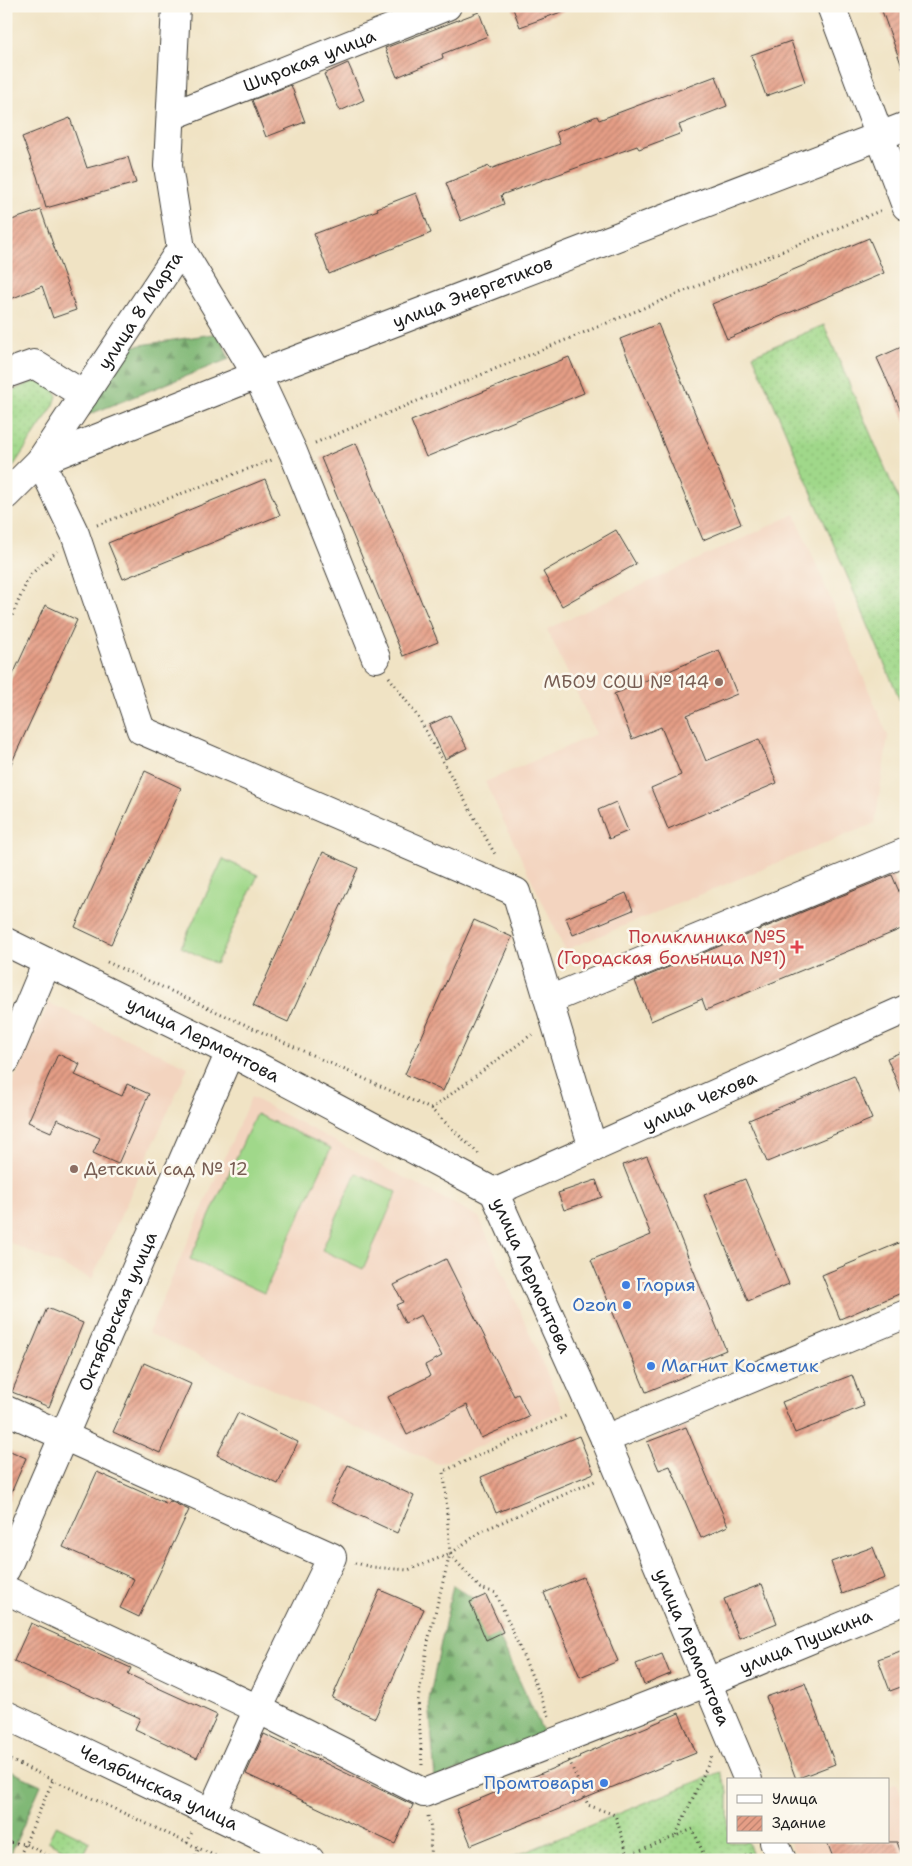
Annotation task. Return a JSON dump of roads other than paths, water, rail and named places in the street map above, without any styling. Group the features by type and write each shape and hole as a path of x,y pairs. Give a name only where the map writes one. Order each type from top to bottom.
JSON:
{"street":[{"name":"улица 8 Марта","path":"6,495 40,461 181,248 168,166 176,6"},
{"name":"Широкая улица","path":"171,116 447,6"},
{"path":"831,6 905,203"},
{"name":"улица Энергетиков","path":"40,461 257,375 879,138 906,126"},
{"path":"181,248 257,375 293,452 376,658"},
{"path":"6,374 34,364 84,395"},
{"path":"40,461 75,534 141,730 516,892 593,1148"},
{"path":"551,1009 906,852"},
{"name":"улица Лермонтова","path":"6,942 230,1052 494,1192 605,1439 747,1778"},
{"path":"6,1060 47,962"},
{"name":"улица Чехова","path":"494,1192 906,1009"},
{"name":"Октябрьская улица","path":"6,1569 230,1052"},
{"path":"605,1439 906,1314"},
{"path":"6,1410 332,1558 258,1708 211,1813"},
{"path":"6,1590 258,1708"},
{"name":"улица Пушкина","path":"258,1708 424,1793 707,1682 906,1600"},
{"name":"Челябинская улица","path":"6,1715 310,1860"},
{"path":"763,1848 782,1860"}],"place":[{"name":"МБОУ СОШ № 144","path":"719,682"},
{"name":"Поликлиника №5 (Городская больница №1)","path":"797,947"},
{"name":"Детский сад № 12","path":"74,1169"},
{"name":"Глория","path":"626,1285"},
{"name":"Ozon","path":"627,1305"},
{"name":"Магнит Косметик","path":"651,1366"},
{"name":"Промтовары","path":"604,1783"}]}
